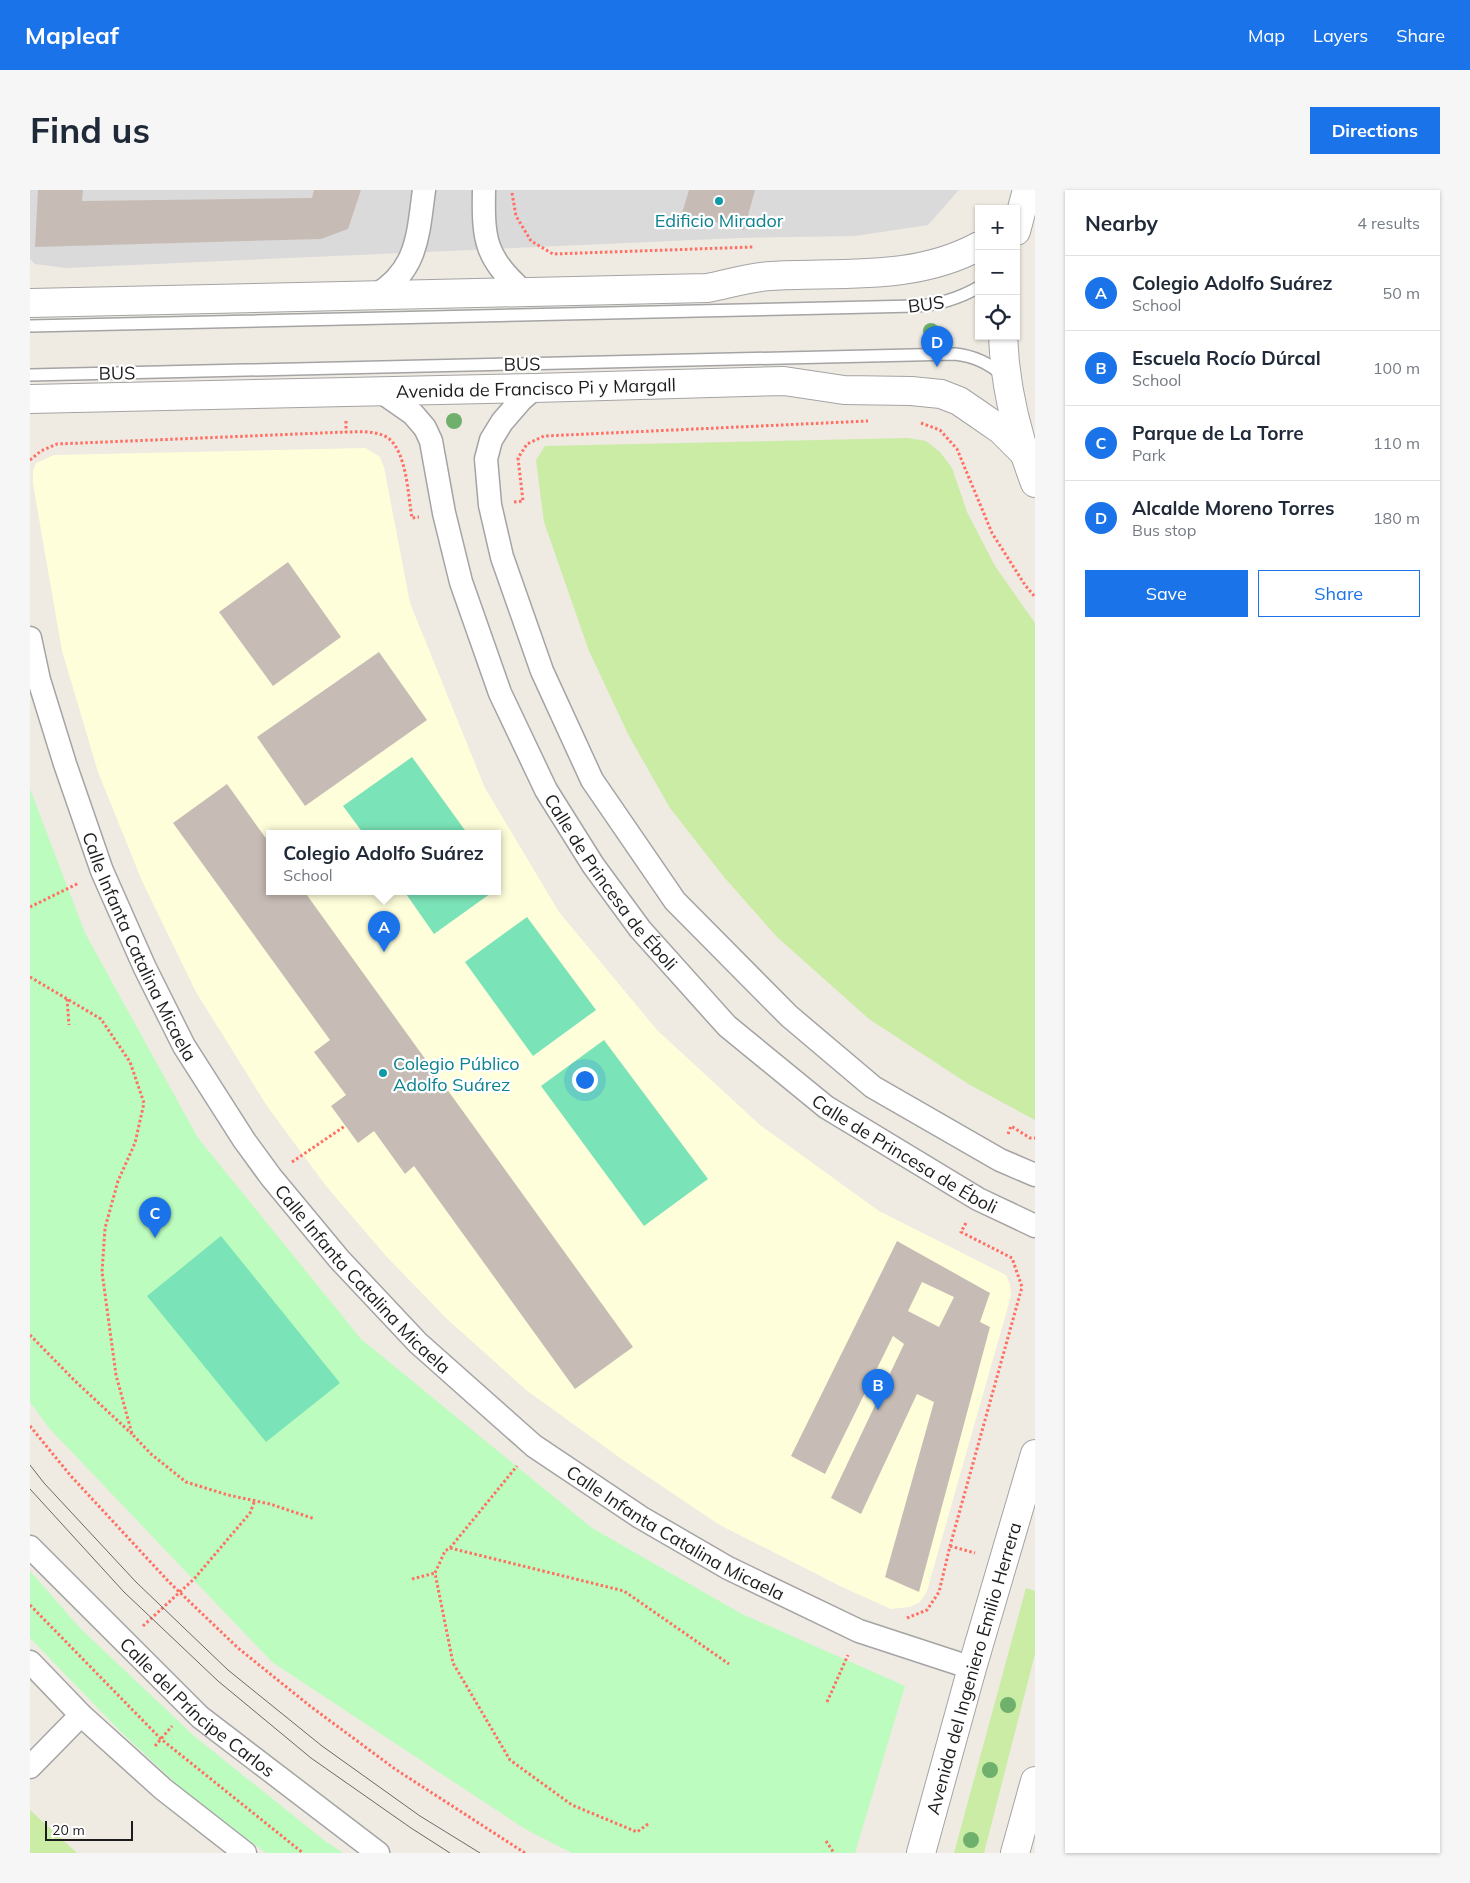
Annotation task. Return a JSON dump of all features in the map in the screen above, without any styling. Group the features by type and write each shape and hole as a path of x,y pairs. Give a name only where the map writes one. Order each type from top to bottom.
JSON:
{"street":[{"path":"376,295 390,286 400,276 411,259 418,238 424,190"},
{"path":"484,190 484,220 487,244 494,260 524,292"},
{"path":"1020,215 1027,190"},
{"path":"30,303 707,288 769,276 906,270 943,262 975,248"},
{"path":"1003,340 1004,363 1013,415 1023,452 1035,483"},
{"name":"Avenida de Francisco Pi y Margall","path":"30,399 346,393 784,381 844,390 941,394 959,401 1000,430 1023,452"},
{"path":"535,388 521,400 502,422 492,440 486,459 490,505 502,556 542,671 592,780 675,901 789,1016 873,1087 1000,1160 1035,1175"},
{"name":"Calle de Princesa de Éboli","path":"380,391 408,409 425,428 431,441 444,512 461,582 500,693 546,790 593,865 640,929 726,1026 826,1107 978,1199 1035,1226"},
{"name":"Calle Infanta Catalina Micaela","path":"30,638 39,680 59,745 102,871 145,968 184,1046 244,1140 271,1177 339,1259 418,1344 534,1446 640,1517 728,1568 860,1631 972,1668"},
{"name":"Avenida del Ingeniero Emilio Herrera","path":"921,1853 972,1668 1035,1454"},
{"name":"Calle del Príncipe Carlos","path":"30,1547 200,1717 378,1853"},
{"path":"30,1662 81,1715 163,1789 245,1853"},
{"path":"30,1767 81,1715"},
{"path":"1015,1853 1035,1781"}],"lane":[{"name":"BUS","path":"30,326 924,306 950,302 975,289"},
{"name":"BUS","path":"30,375 955,354 967,355 981,361 996,369 1007,380"}],"path":[{"path":"512,190 516,216 531,241 553,254 757,247"},
{"path":"490,505 523,501 518,458 527,444 544,436 876,421 876,390"},
{"path":"346,393 346,432"},
{"path":"915,420 940,430 957,449 992,533 1025,585 1035,597"},
{"path":"30,460 41,451 57,444 372,432 387,438 397,449 405,470 412,518 444,512"},
{"path":"30,907 102,871"},
{"path":"30,977 101,1019 130,1062 144,1103 135,1143 118,1181 105,1228 102,1272 116,1375 132,1434"},
{"path":"67,999 69,1025"},
{"path":"271,1177 345,1126"},
{"path":"1000,1160 1011,1126 1030,1138 1035,1138"},
{"path":"905,1619 927,1610 939,1592 1022,1287 1012,1258 961,1232 978,1199"},
{"path":"30,1335 151,1454 186,1482 228,1495 256,1500 315,1519"},
{"path":"30,1426 70,1475 180,1592 238,1648 310,1706 395,1770 525,1853"},
{"path":"534,1446 450,1548 445,1551 435,1573 453,1663 510,1760 572,1805 637,1832 648,1824"},
{"path":"140,1629 180,1592 250,1513 256,1500"},
{"path":"450,1548 624,1591 729,1664"},
{"path":"412,1579 435,1573"},
{"path":"30,1605 161,1738 303,1853"},
{"path":"827,1702 860,1631"},
{"path":"137,1765 178,1720"},
{"path":"826,1841 834,1853"}],"shaded area":[{"path":"30,190 959,190 928,225 855,236 739,238 66,268 35,264 30,259"},
{"path":"366,448 380,457 384,467 410,603 485,788 559,912 657,1030 760,1125 879,1211 1006,1275 1010,1284 1011,1296 927,1591 920,1602 910,1607 891,1609 840,1586 718,1524 623,1460 526,1390 447,1319 386,1256 326,1186 267,1106 196,992 142,881 98,772 62,651 33,484 33,471 36,463 54,455"}],"green space":[{"path":"908,438 926,441 940,452 952,468 967,512 995,566 1035,623 1035,1120 970,1085 869,1019 777,937 724,877 670,808 629,736 589,651 544,522 536,460 545,446"},
{"path":"412,757 465,830 361,830 343,806"},
{"path":"30,789 85,933 198,1138 361,1339 592,1528 742,1614 905,1686 855,1853 572,1853 525,1829 272,1662 49,1428 30,1402"},
{"path":"407,895 488,895 434,934"},
{"path":"527,917 596,1010 533,1056 465,962"},
{"path":"604,1040 708,1179 644,1226 541,1086"},
{"path":"221,1236 340,1383 266,1442 147,1296"},
{"path":"30,1571 80,1628 194,1736 325,1841 343,1853 266,1853 186,1793 120,1731 30,1638"},
{"path":"1026,1588 1035,1591 1035,1654 984,1853 954,1853"},
{"path":"30,1810 77,1853 30,1853"}],"building":[{"path":"38,190 83,190 82,201 312,198 314,190 361,190 348,229 321,239 35,247"},
{"name":"Edificio Mirador","path":"689,190 755,190 744,230 682,213"},
{"path":"288,562 341,637 273,686 219,612"},
{"path":"379,652 427,720 305,806 257,737"},
{"name":"Colegio Público Adolfo Suárez","path":"227,784 266,838 266,895 307,895 633,1347 575,1389 414,1166 405,1174 374,1131 358,1143 331,1106 346,1095 314,1052 330,1040 173,823"},
{"path":"897,1241 990,1293 980,1322 990,1327 919,1592 885,1577 934,1402 917,1394 861,1514 831,1498 904,1344 893,1336 825,1474 791,1456","holes":["922,1282 954,1297 939,1327 908,1311"]}],"tram line":[{"path":"30,1465 44,1483 136,1582 228,1670 322,1746 420,1816 480,1853"},
{"path":"30,1489 124,1592 218,1681 311,1758 450,1853"}],"place":[{"name":"Edificio Mirador","path":"719,201"},
{"name":"Alcalde Moreno Torres","path":"937,367"},
{"name":"Colegio Adolfo Suárez","path":"384,952"},
{"name":"Colegio Público Adolfo Suárez","path":"383,1073"},
{"name":"Parque de La Torre","path":"155,1238"},
{"name":"Escuela Rocío Dúrcal","path":"878,1410"}]}
